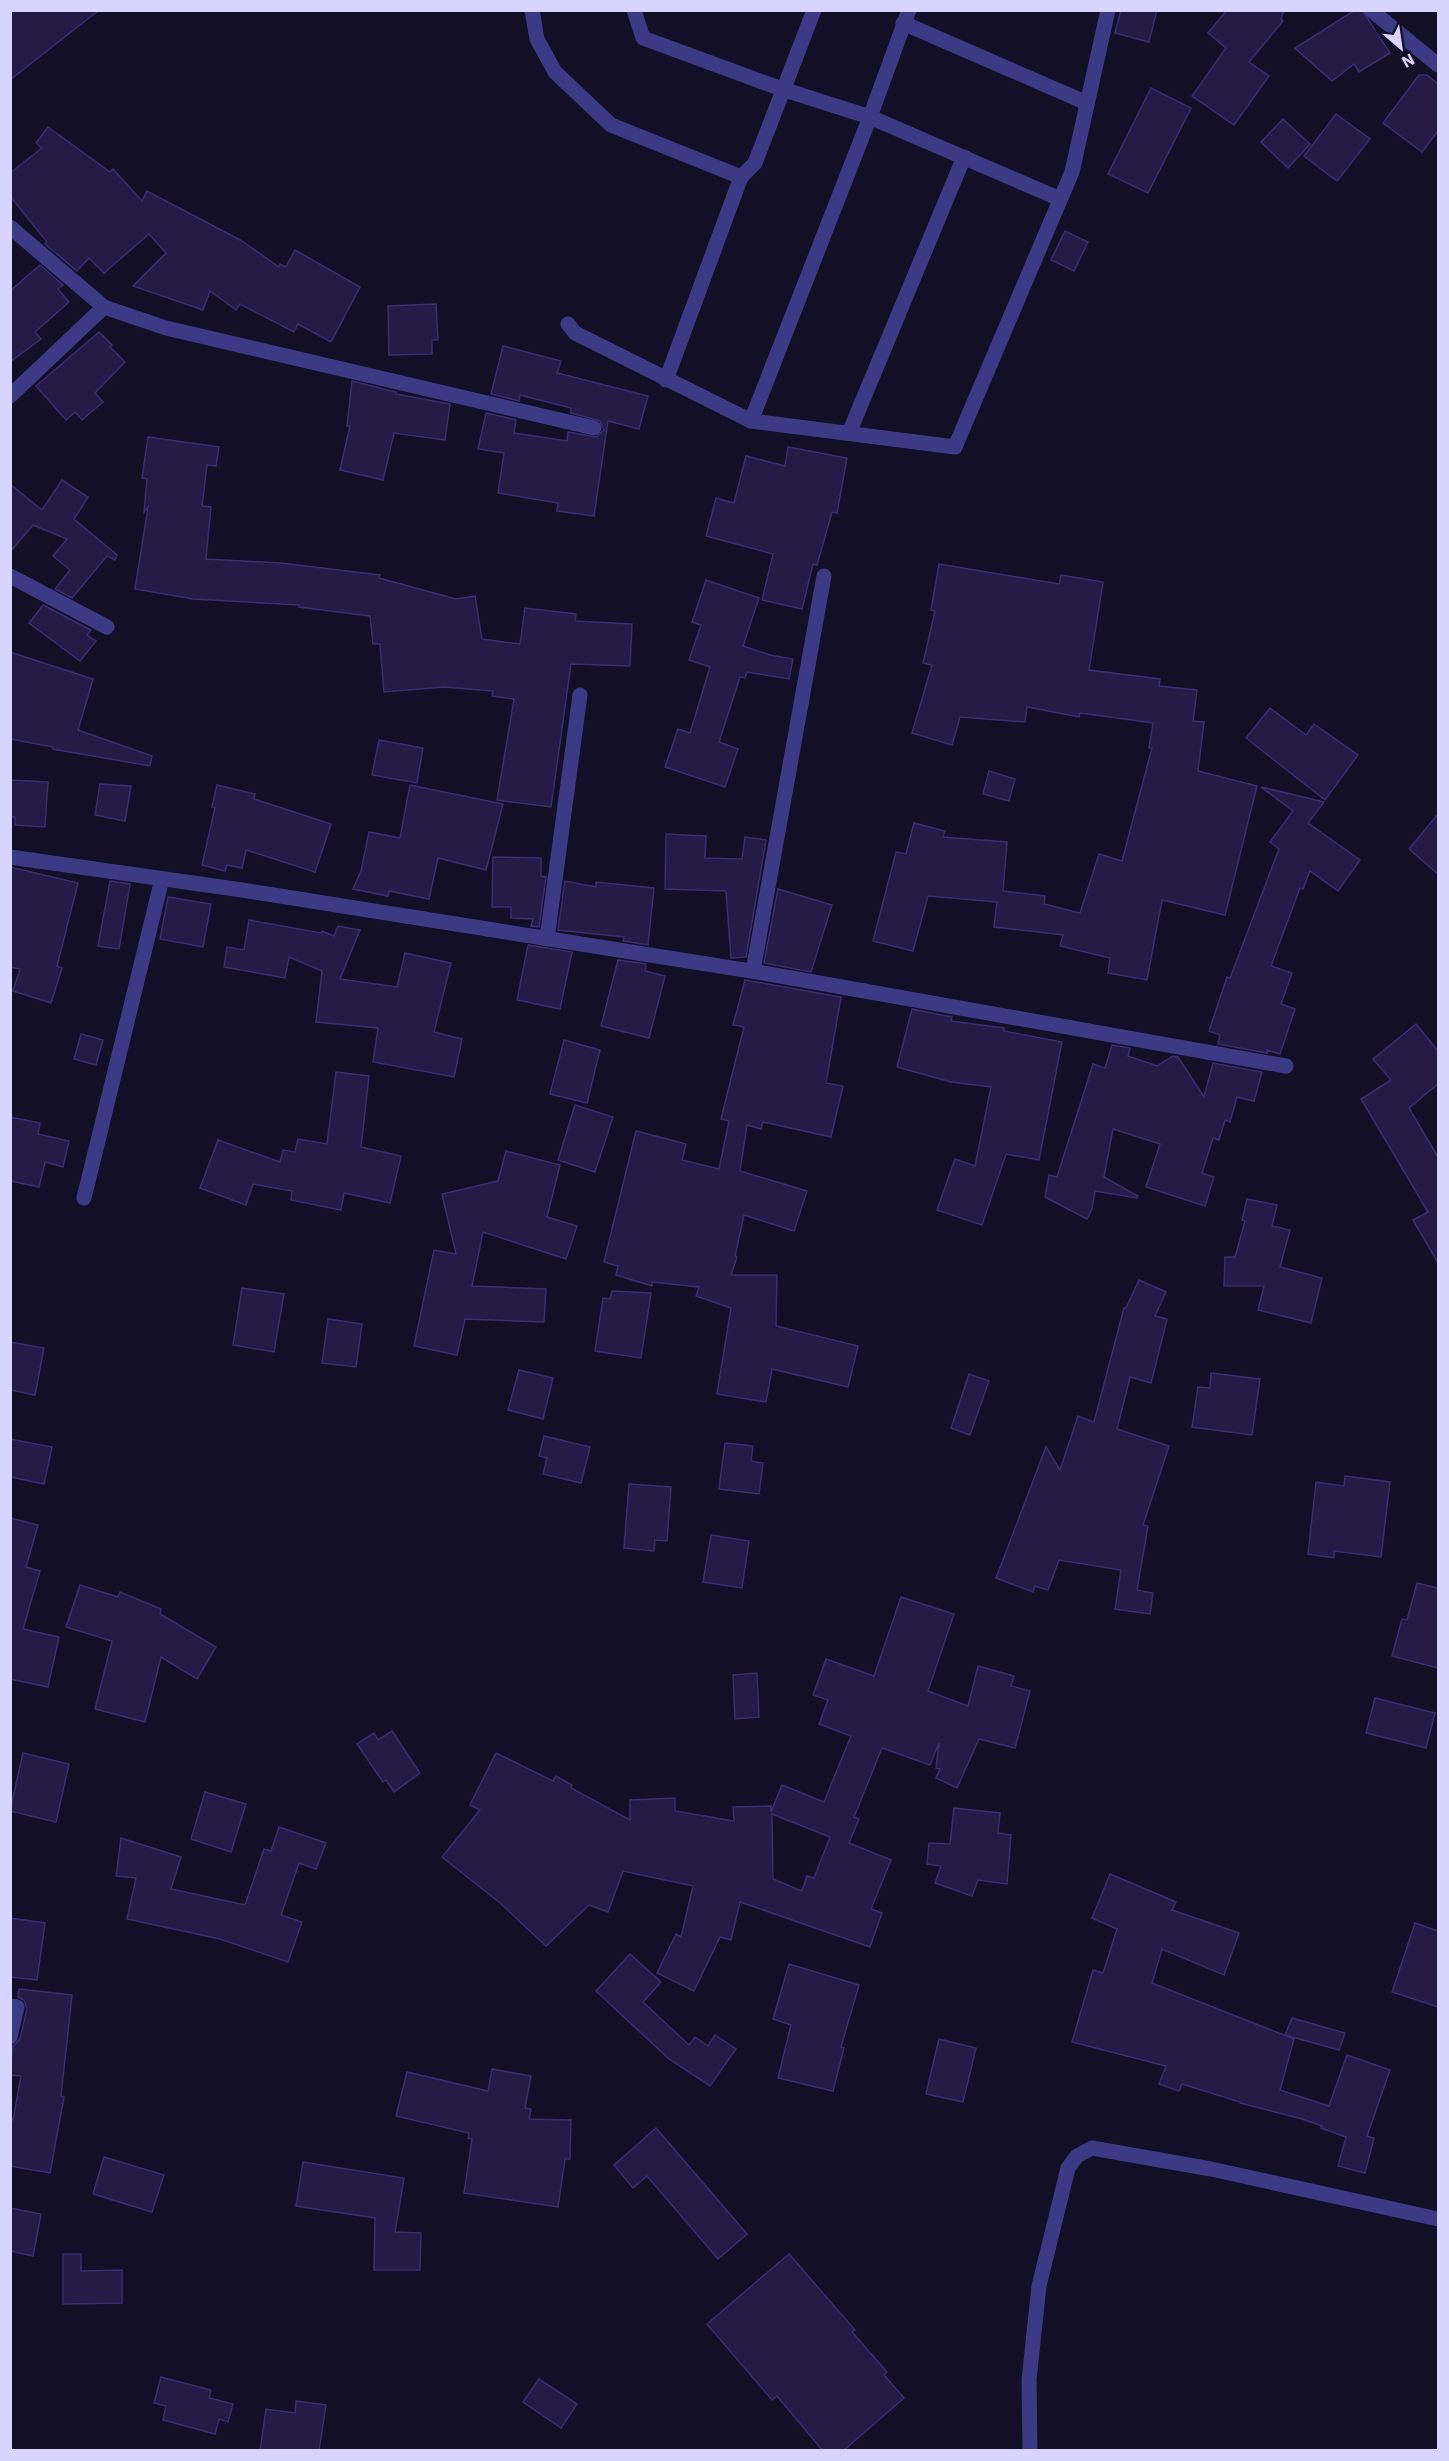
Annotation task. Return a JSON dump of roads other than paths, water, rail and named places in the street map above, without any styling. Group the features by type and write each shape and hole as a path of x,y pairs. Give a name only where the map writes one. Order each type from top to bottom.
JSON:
{"street":[{"path":"532,10 537,39 555,72 611,124 741,177"},
{"path":"634,10 643,38 782,89 870,117 1060,199"},
{"path":"666,380 741,177 755,163 814,10"},
{"path":"568,324 575,333 751,421 955,447 1072,172 1108,10"},
{"path":"1371,10 1438,65"},
{"path":"751,421 870,117 906,17 1087,103"},
{"path":"849,433 964,157"},
{"path":"10,227 104,307 166,328 594,428"},
{"path":"10,396 104,307"},
{"path":"10,576 107,627"},
{"path":"753,971 824,576"},
{"path":"546,939 580,695"},
{"path":"10,857 753,971 1286,1066"},
{"path":"84,1198 162,879"},
{"path":"10,2006 16,2007 10,2037"},
{"path":"1030,2451 1029,2380 1039,2286 1068,2168 1077,2156 1092,2148 1211,2169 1438,2217"}]}
